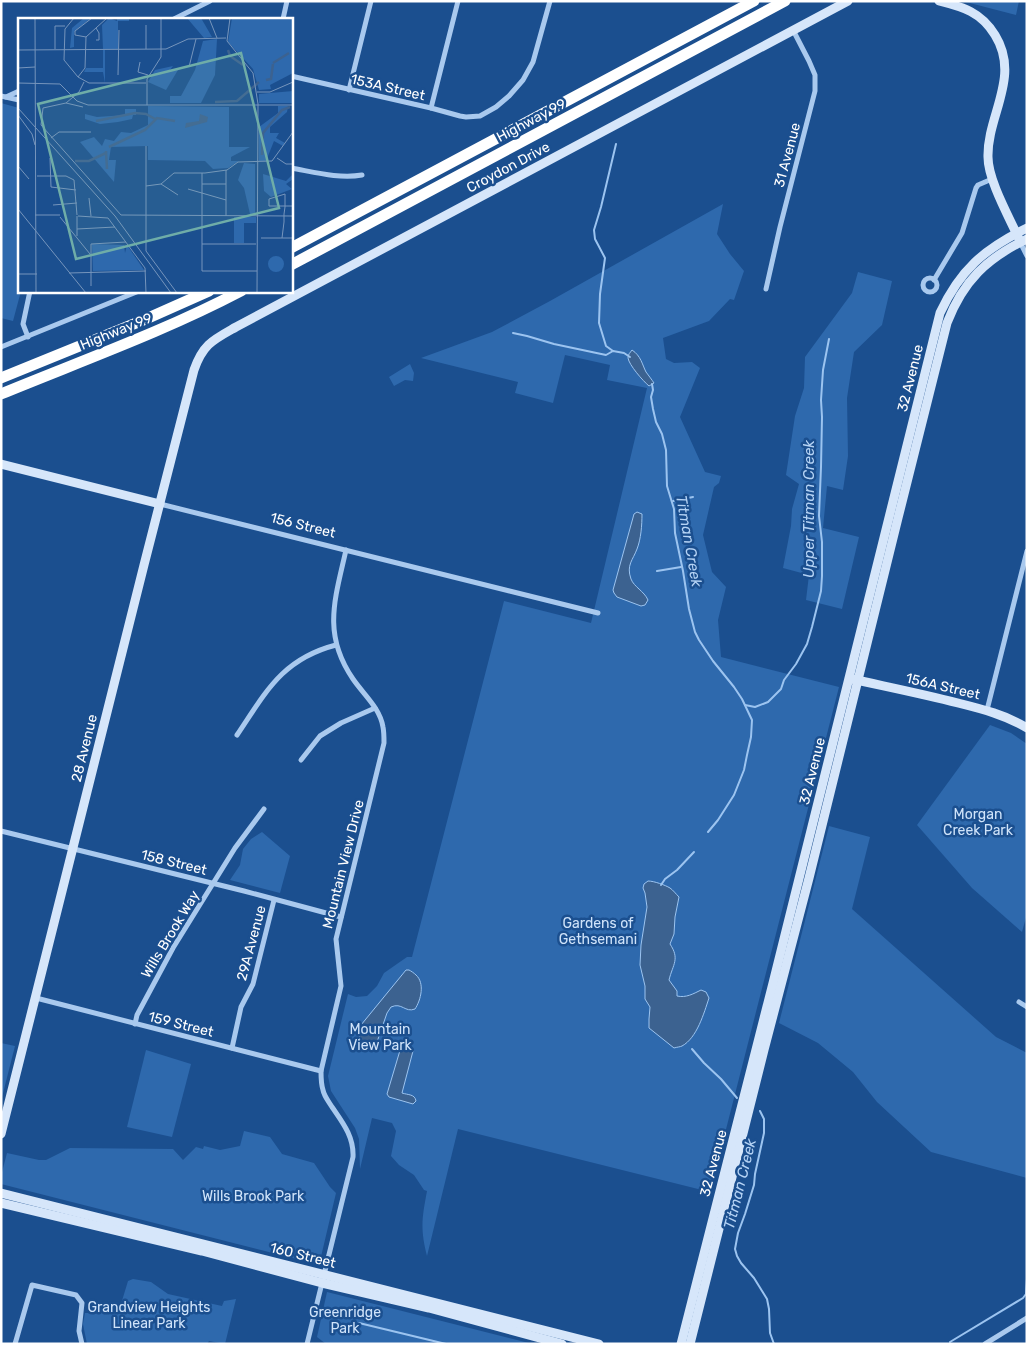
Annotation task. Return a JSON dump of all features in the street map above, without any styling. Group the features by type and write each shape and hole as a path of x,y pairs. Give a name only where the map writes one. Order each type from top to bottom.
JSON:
{"highway":[{"name":"Highway 99","path":"292,247 754,1"},
{"name":"Highway 99","path":"292,264 785,1"},
{"name":"Highway 99","path":"1,378 146,320 207,292"},
{"name":"Highway 99","path":"1,394 166,327 239,292"}],"main road":[{"name":"Croydon Drive","path":"194,370 199,356 205,347 223,334 848,1"},
{"path":"939,1 958,6 982,18 995,35 1004,54 1004,81 988,148 988,165 992,179 1016,234 1024,241"},
{"name":"32 Avenue","path":"690,1344 803,903 854,679 875,573 937,324 946,301 958,280 976,260 1027,228"},
{"name":"32 Avenue","path":"681,1344 950,314 959,296 977,272 993,258 1024,241"},
{"name":"28 Avenue","path":"1,1134 194,370"},
{"name":"156 Street","path":"1,464 160,504"},
{"path":"900,507 899,498 906,466 902,464"},
{"name":"156A Street","path":"854,679 987,710 1015,720 1027,728"},
{"name":"160 Street","path":"1,1193 562,1344"},
{"name":"160 Street","path":"1,1203 599,1344"},
{"path":"508,1330 520,1328 541,1333 545,1330 552,1337 571,1344"}],"street":[{"path":"176,18 210,1"},
{"path":"283,18 287,1"},
{"path":"349,90 371,1"},
{"path":"431,108 458,1"},
{"name":"153A Street","path":"292,76 460,116 480,116 496,107 523,80 533,62 550,1"},
{"name":"31 Avenue","path":"766,289 815,91 815,76 793,30"},
{"path":"3,96 18,91"},
{"path":"3,96 18,100"},
{"path":"292,168 351,177 362,175"},
{"path":"934,280 962,233 976,188 978,185 992,179"},
{"path":"1024,241 1027,256"},
{"path":"28,337 23,324 30,292"},
{"path":"1,348 136,292"},
{"name":"156 Street","path":"160,504 598,613"},
{"name":"Mountain View Drive","path":"307,1344 354,1150 348,1130 322,1090 321,1071 341,986 336,939 384,743 383,727 379,714 353,679 336,645 333,618 334,606 346,550"},
{"path":"987,710 1027,551"},
{"path":"237,736 264,694 277,678 294,663 321,649 336,645"},
{"path":"301,760 320,736 341,723 375,708"},
{"name":"Wills Brook Way","path":"135,1024 137,1015 173,948 236,848 264,809"},
{"name":"158 Street","path":"1,831 341,917"},
{"name":"29A Avenue","path":"232,1048 241,1007 254,984 274,900"},
{"name":"159 Street","path":"36,998 321,1071"},
{"path":"1019,1002 1027,1007"},
{"path":"14,1344 32,1285 76,1295 82,1303 79,1331 82,1344"},
{"path":"985,1344 1027,1318"}],"green space":[{"path":"962,1 1019,1 1016,15"},
{"path":"1,103 18,108 18,292 21,292 13,321 1,318"},
{"name":"Gardens of Gethsemani","path":"723,204 717,234 744,271 734,300 730,299 709,321 663,338 666,359 674,363 692,362 700,368 680,417 705,472 721,476 719,483 714,487 703,535 712,572 726,587 718,620 721,657 839,687 710,1192 458,1129 427,1256 422,1224 427,1191 424,1190 414,1175 399,1165 391,1156 396,1131 392,1123 372,1118 360,1169 359,1139 355,1128 331,1091 328,1076 348,994 356,997 367,996 377,986 384,973 407,957 412,957 504,601 591,623 647,388 607,380 610,365 565,355 553,403 515,393 518,382 421,358 492,332"},
{"path":"858,272 892,281 882,325 854,352 847,398 848,456 843,490 827,486 823,528 859,537 842,609 806,600 809,575 783,568 791,526 792,509 799,484 786,475 795,416 804,388 805,357 852,293"},
{"path":"410,364 414,373 413,381 405,380 394,386 389,377"},
{"name":"Morgan Creek Park","path":"990,725 1011,733 1027,744 1027,914 1022,932 972,888 917,825"},
{"path":"829,826 870,837 852,909 996,1037 1027,1053 1027,1178 931,1152 877,1102 853,1072 818,1043 779,1023"},
{"path":"262,832 290,856 280,893 230,880 240,865 243,849 251,839"},
{"path":"1,1043 15,1046 1,1101"},
{"path":"146,1050 191,1064 172,1137 127,1127"},
{"name":"Wills Brook Park","path":"244,1131 270,1137 282,1154 314,1163 336,1193 320,1261 316,1264 1,1184 1,1176 7,1153 46,1160 70,1148 173,1149 183,1160 196,1147 203,1149 204,1146 220,1150 240,1146"},
{"name":"Grandview Heights Linear Park","path":"133,1279 151,1282 168,1294 222,1306 224,1301 236,1299 225,1344 209,1341 207,1344 87,1344 83,1324 85,1313 92,1313 95,1310 121,1304 128,1281"},
{"name":"Greenridge Park","path":"327,1292 533,1344 326,1344 317,1337"}],"shaded area":[{"path":"632,350 639,357 654,383 649,386 643,381 629,361 628,355"},
{"path":"637,512 642,514 641,532 629,570 632,582 648,600 645,605 641,606 617,597 613,590 634,514"},
{"path":"648,881 668,887 679,897 674,934 670,944 675,954 675,962 669,980 677,991 677,996 686,996 701,990 706,992 709,998 699,1025 692,1037 682,1046 674,1048 649,1028 650,1007 645,999 645,986 640,965 647,907 643,888 644,884"},
{"path":"406,970 415,974 420,982 421,992 415,1009 409,1010 398,1006 391,1007 387,1013 376,1045 370,1049 362,1048 359,1034 361,1025"},
{"path":"405,1045 412,1048 413,1051 402,1093 414,1097 416,1101 413,1104 389,1097 387,1094 401,1047"}],"waterway":[{"path":"613,351 606,346 599,323 600,294 605,258 595,239 594,230 616,144"},
{"name":"Titman Creek","path":"513,333 606,355 613,351 624,353 630,357"},
{"name":"Upper Titman Creek","path":"745,705 755,707 768,702 781,689 784,680 807,644 821,591 822,542 819,516 821,400 823,370 829,339"},
{"name":"Titman Creek","path":"652,384 651,397 653,409 666,450 667,486 674,509 675,533 695,632 713,661 742,699 752,720 751,737 744,770 734,795 708,832"},
{"path":"673,501 693,497"},
{"path":"657,571 681,567"},
{"path":"661,885 694,852"},
{"name":"Titman Creek","path":"692,1049 737,1098"},
{"name":"Titman Creek","path":"760,1111 764,1119 764,1133 754,1185 738,1233 735,1249 741,1263 754,1278 767,1299 770,1333 774,1344"},
{"path":"950,1342 1023,1298 1026,1294 1027,1279"},
{"path":"359,1323 446,1344"}],"park label":[{"name":"Mountain View Park","path":"380,1038"}]}
